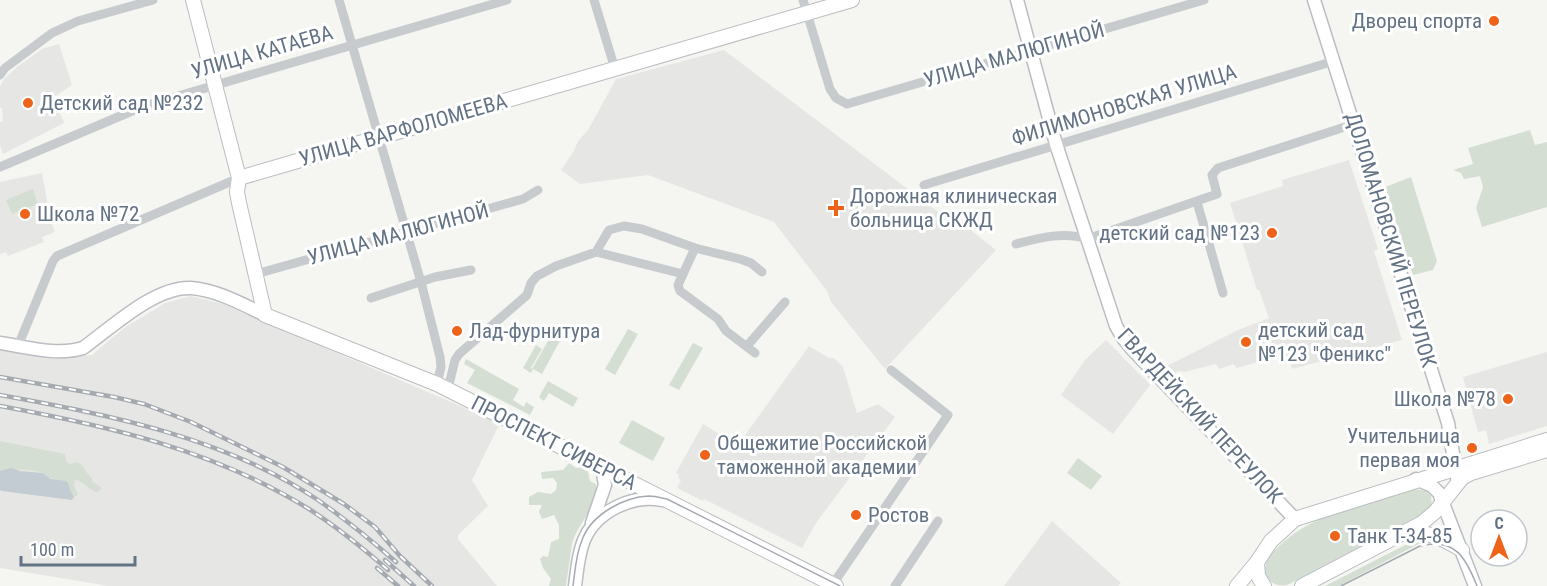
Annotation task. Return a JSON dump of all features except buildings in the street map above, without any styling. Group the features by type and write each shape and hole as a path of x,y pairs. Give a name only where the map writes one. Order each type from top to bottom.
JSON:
{"main road":[{"path":"193,0 240,178 237,192 239,203 265,315"},
{"name":"УЛИЦА ВАРФОЛОМЕЕВА","path":"240,178 615,69 805,7 852,0"},
{"name":"ПРОСПЕКТ СИВЕРСА","path":"265,315 443,387 834,585"},
{"path":"1237,586 1271,541 1295,519 1416,479 1547,440"},
{"path":"1302,586 1422,523 1462,478 1471,473 1547,450"},
{"path":"1405,533 1422,532 1440,536 1462,550"},
{"path":"1257,562 1258,576 1264,586"}],"street":[{"path":"0,75 5,68 52,33 78,21 153,0"},
{"path":"339,0 421,282 440,357 443,387"},
{"name":"УЛИЦА КАТАЕВА","path":"0,166 144,106 507,0"},
{"path":"594,0 615,69"},
{"name":"ГВАРДЕЙСКИЙ ПЕРЕУЛОК","path":"1017,0 1056,144 1115,324 1123,339 1295,519"},
{"name":"УЛИЦА МАЛЮГИНОЙ","path":"805,7 830,89 836,98 847,104 1204,0"},
{"name":"ДОЛОМАНОВСКИЙ ПЕРЕУЛОК","path":"1314,0 1448,423 1458,483"},
{"name":"ФИЛИМОНОВСКАЯ УЛИЦА","path":"924,185 1334,61"},
{"path":"1016,244 1044,237 1073,235 1087,239 1197,202 1217,194 1212,175 1218,168 1354,124"},
{"name":"УЛИЦА ВАРФОЛОМЕЕВА","path":"18,346 57,256 240,178"},
{"name":"УЛИЦА МАЛЮГИНОЙ","path":"256,274 524,200 538,190"},
{"path":"1197,202 1223,293"},
{"path":"596,252 609,230 624,226 642,229 695,248 751,263 762,272"},
{"path":"695,248 678,285 680,291 718,320 726,331 751,350 785,302"},
{"path":"443,387 457,356 527,295 532,281 556,266 596,252 683,274"},
{"path":"371,298 435,277 471,270"},
{"path":"0,343 71,352 83,348 161,294 190,288 224,296 265,315"},
{"path":"834,585 948,415 891,370"},
{"path":"575,581 581,548 596,515 605,485 602,467"},
{"path":"1416,479 1435,488 1443,502 1475,586"},
{"path":"629,502 632,491 630,481"},
{"path":"588,531 605,514 629,502 651,498 667,501"},
{"path":"895,586 938,521"}],"shaded area":[{"name":"Детский сад №232","path":"59,44 72,85 54,97 64,123 3,154 0,145 0,122 3,121 2,108 0,108 0,86 17,67 42,49"},
{"name":"Дорожная клиническая больница СКЖД","path":"724,50 954,224 959,221 996,250 885,369 831,302 827,291 774,222 648,175 580,184 561,170 578,141 588,130 616,79"},
{"path":"1530,130 1535,145 1547,142 1547,207 1482,227 1476,208 1483,187 1480,176 1464,179 1461,173 1453,170 1473,164 1468,148"},
{"path":"1349,160 1378,249 1374,251 1402,340 1292,369 1291,362 1282,364 1278,356 1237,368 1233,364 1219,369 1216,364 1184,372 1179,371 1167,376 1163,368 1238,330 1269,318 1259,290 1257,290 1230,203 1283,186 1282,180"},
{"name":"Школа №72","path":"42,173 55,232 42,237 44,242 8,256 6,252 0,254 0,182"},
{"path":"1411,177 1437,261 1433,270 1413,275 1385,187"},
{"path":"33,189 38,204 12,214 6,200"},
{"path":"191,296 223,304 500,423 472,480 488,506 458,535 458,539 497,586 109,586 0,568 0,350 63,357 92,355 124,328 165,303"},
{"path":"628,329 638,334 615,375 605,369"},
{"path":"553,332 562,337 542,374 533,369 531,373 523,368 536,345 542,349 532,369"},
{"path":"1106,340 1150,385 1113,434 1061,395 1085,360"},
{"path":"693,343 703,348 679,390 669,385"},
{"path":"809,346 829,358 834,358 843,367 857,413 878,404 895,417 816,523 802,548 677,488 681,480 676,473 703,424 738,445"},
{"name":"Школа №78","path":"1547,352 1547,426 1489,444 1486,430 1478,432 1463,377"},
{"path":"466,359 519,389 513,400 524,407 526,402 534,407 530,415 467,383 475,370 464,364"},
{"path":"548,381 578,398 573,407 549,393 544,401 539,397"},
{"path":"632,420 665,438 653,461 619,443"},
{"path":"0,441 65,454 66,462 80,463 92,477 92,482 101,489 98,492 95,491 75,480 74,485 78,495 74,497 69,484 50,478 43,473 22,470 0,471"},
{"path":"1078,458 1102,476 1091,490 1067,473"},
{"path":"569,463 576,468 583,467 588,472 590,481 596,484 595,493 590,509 572,544 566,586 549,586 551,579 540,559 543,556 548,557 551,542 559,539 559,525 554,515 542,519 539,512 542,505 529,505 529,497 538,492 551,494 556,490 557,483 553,478 542,479 541,472 563,470"},
{"path":"11,468 43,473 51,479 66,481 74,497 72,500 2,491 0,490 0,471"},
{"path":"1415,489 1426,491 1431,496 1432,507 1428,512 1287,585 1271,582 1267,577 1265,570 1272,554 1287,539 1304,528 1322,518"},
{"path":"1052,521 1121,583 1118,586 1004,586"},
{"path":"1413,541 1422,542 1339,586 1325,586"}],"tram line":[{"path":"573,586 580,545 586,531 600,515 609,509 629,500 649,496 667,499 840,586"},
{"path":"1341,586 1420,546 1432,544 1451,547 1458,552 1477,586"}],"railway":[{"path":"0,377 144,404 191,422 283,467 344,504 375,527 400,556 432,586"},
{"path":"0,395 124,420 205,444 244,460 282,478 318,500 396,562"},
{"path":"0,406 120,432 198,456 236,471 273,488 309,509 350,538 388,570"},
{"path":"385,560 414,586"},
{"path":"377,568 398,586"}],"place":[{"name":"Дворец спорта","path":"1494,21"},
{"name":"Детский сад №232","path":"28,103"},
{"name":"Дорожная клиническая больница СКЖД","path":"836,208"},
{"name":"Школа №72","path":"25,214"},
{"name":"детский сад №123","path":"1272,233"},
{"name":"Лад-фурнитура","path":"457,331"},
{"name":"детский сад №123 \"Феникс\"","path":"1246,342"},
{"name":"Школа №78","path":"1508,399"},
{"name":"Учительница первая моя","path":"1472,448"},
{"name":"Общежитие Российской таможенной академии","path":"705,455"},
{"name":"Ростов","path":"856,515"},
{"name":"Танк Т-34-85","path":"1335,536"}]}
